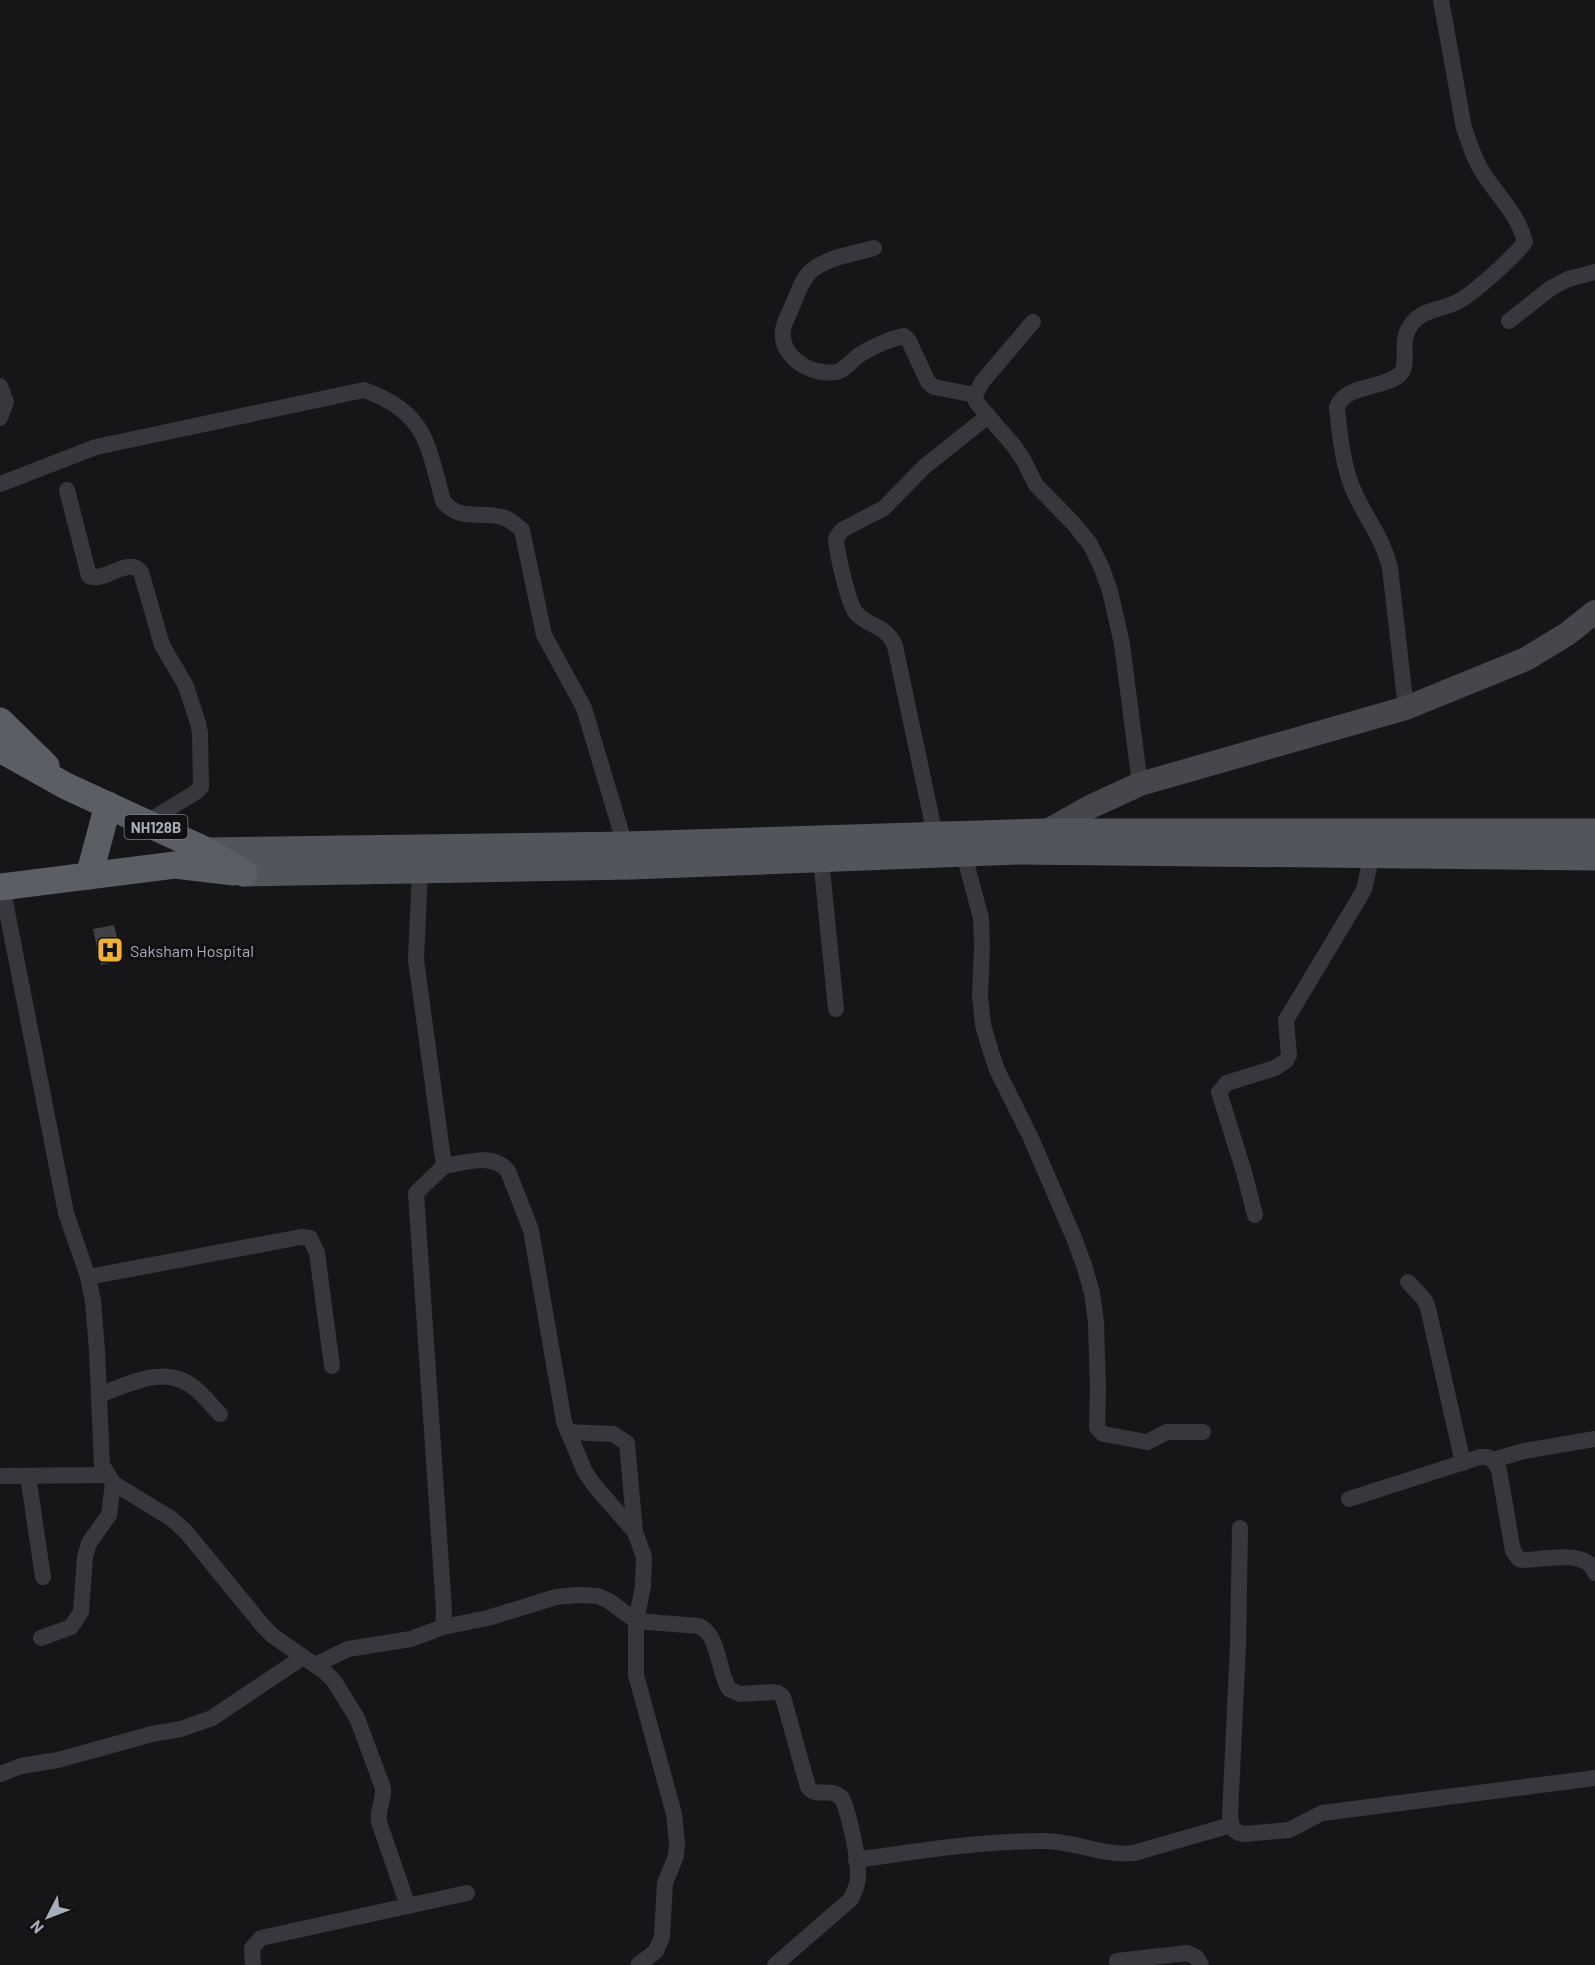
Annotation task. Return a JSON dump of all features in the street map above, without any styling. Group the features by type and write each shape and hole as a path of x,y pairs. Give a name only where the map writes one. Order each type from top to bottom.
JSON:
{"highway":[{"name":"NH128B","path":"0,721 66,786"},
{"name":"NH128B","path":"0,749 66,786 207,851 244,873"},
{"path":"89,876 108,805"},
{"path":"1,887 175,865 244,873"}],"main road":[{"path":"1018,851 1044,832 1140,784 1406,708 1526,659 1567,634 1595,612"},
{"path":"175,865 207,851 626,844 1044,832 1371,843 1595,857"},
{"path":"244,873 1371,843 1595,832"}],"street":[{"path":"1406,708 1385,548 1349,479 1337,407 1343,397 1397,376 1404,368 1404,342 1414,321 1424,313 1461,301 1517,253 1525,242 1521,226 1481,170 1471,149 1464,128 1441,0"},
{"path":"874,248 827,262 811,272 801,284 783,330 786,349 795,362 821,372 843,371 858,356 896,337 904,336 909,341 928,382 934,387 975,395"},
{"path":"1509,321 1551,288 1568,279 1595,272"},
{"path":"1033,322 982,382 975,395 976,402 1014,446 1036,485 1090,544 1101,566 1110,591 1122,644 1140,784"},
{"path":"0,386 6,402 0,418"},
{"path":"0,484 96,447 364,390 381,396 402,410 423,434 443,501 450,510 460,514 502,517 522,530 544,635 584,708 626,844"},
{"path":"935,835 895,646 892,638 883,628 864,619 852,608 836,539 842,530 884,508 924,467 988,416"},
{"path":"67,490 89,576 95,578 131,566 138,568 141,572 162,645 186,686 198,723 201,787 147,822"},
{"path":"1255,1215 1219,1092 1227,1083 1275,1068 1286,1061 1289,1055 1286,1020 1364,890 1371,843"},
{"path":"964,855 981,918 980,996 991,1052 997,1070 1030,1136 1074,1238 1092,1293 1097,1344 1097,1428 1104,1434 1147,1442 1167,1432 1203,1432"},
{"path":"821,859 836,1009"},
{"path":"420,870 416,960 444,1166"},
{"path":"1,887 66,1214 88,1277 93,1300 102,1465 110,1479 172,1519 187,1533 263,1626 280,1642 325,1672 334,1681 357,1718 383,1788 384,1797 378,1816 379,1822 408,1906"},
{"path":"443,1627 444,1610 416,1193 444,1166 488,1159 503,1164 512,1178 531,1230 564,1422 578,1459 594,1485 635,1532"},
{"path":"88,1277 301,1237 310,1238 317,1253 332,1366"},
{"path":"1408,1282 1424,1299 1428,1308 1463,1462"},
{"path":"99,1395 143,1378 174,1377 196,1389 220,1414"},
{"path":"568,1432 613,1434 627,1443 635,1532 644,1557 643,1586 636,1621 636,1675 674,1814 677,1844 676,1856 665,1882 662,1937 656,1951 638,1965"},
{"path":"1493,1460 1524,1451 1595,1439"},
{"path":"1349,1499 1463,1462 1487,1457 1493,1460 1499,1470 1512,1551 1519,1559 1576,1558 1586,1560 1593,1566 1595,1573"},
{"path":"0,1476 110,1479"},
{"path":"28,1476 43,1577"},
{"path":"41,1638 70,1627 81,1612 85,1557 89,1543 109,1515 110,1479"},
{"path":"1230,1825 1238,1645 1240,1528"},
{"path":"0,1774 21,1766 58,1760 198,1724 309,1661 348,1649 411,1639 443,1627 488,1618 556,1597 598,1596 609,1601 636,1621 699,1626 706,1629 712,1639 729,1689 740,1694 773,1692 783,1697 811,1791 836,1792 842,1798 858,1877 851,1899 774,1965"},
{"path":"1230,1825 1239,1833 1244,1834 1289,1830 1322,1813 1595,1778"},
{"path":"856,1860 969,1844 1043,1841 1066,1843 1110,1854 1134,1853 1230,1825"},
{"path":"253,1965 252,1948 261,1938 467,1893"},
{"path":"1118,1961 1187,1953 1196,1957 1201,1965"}],"building":[{"path":"114,925 122,960 101,965 93,929"}],"place":[{"name":"Saksham Hospital","path":"110,950"}]}
